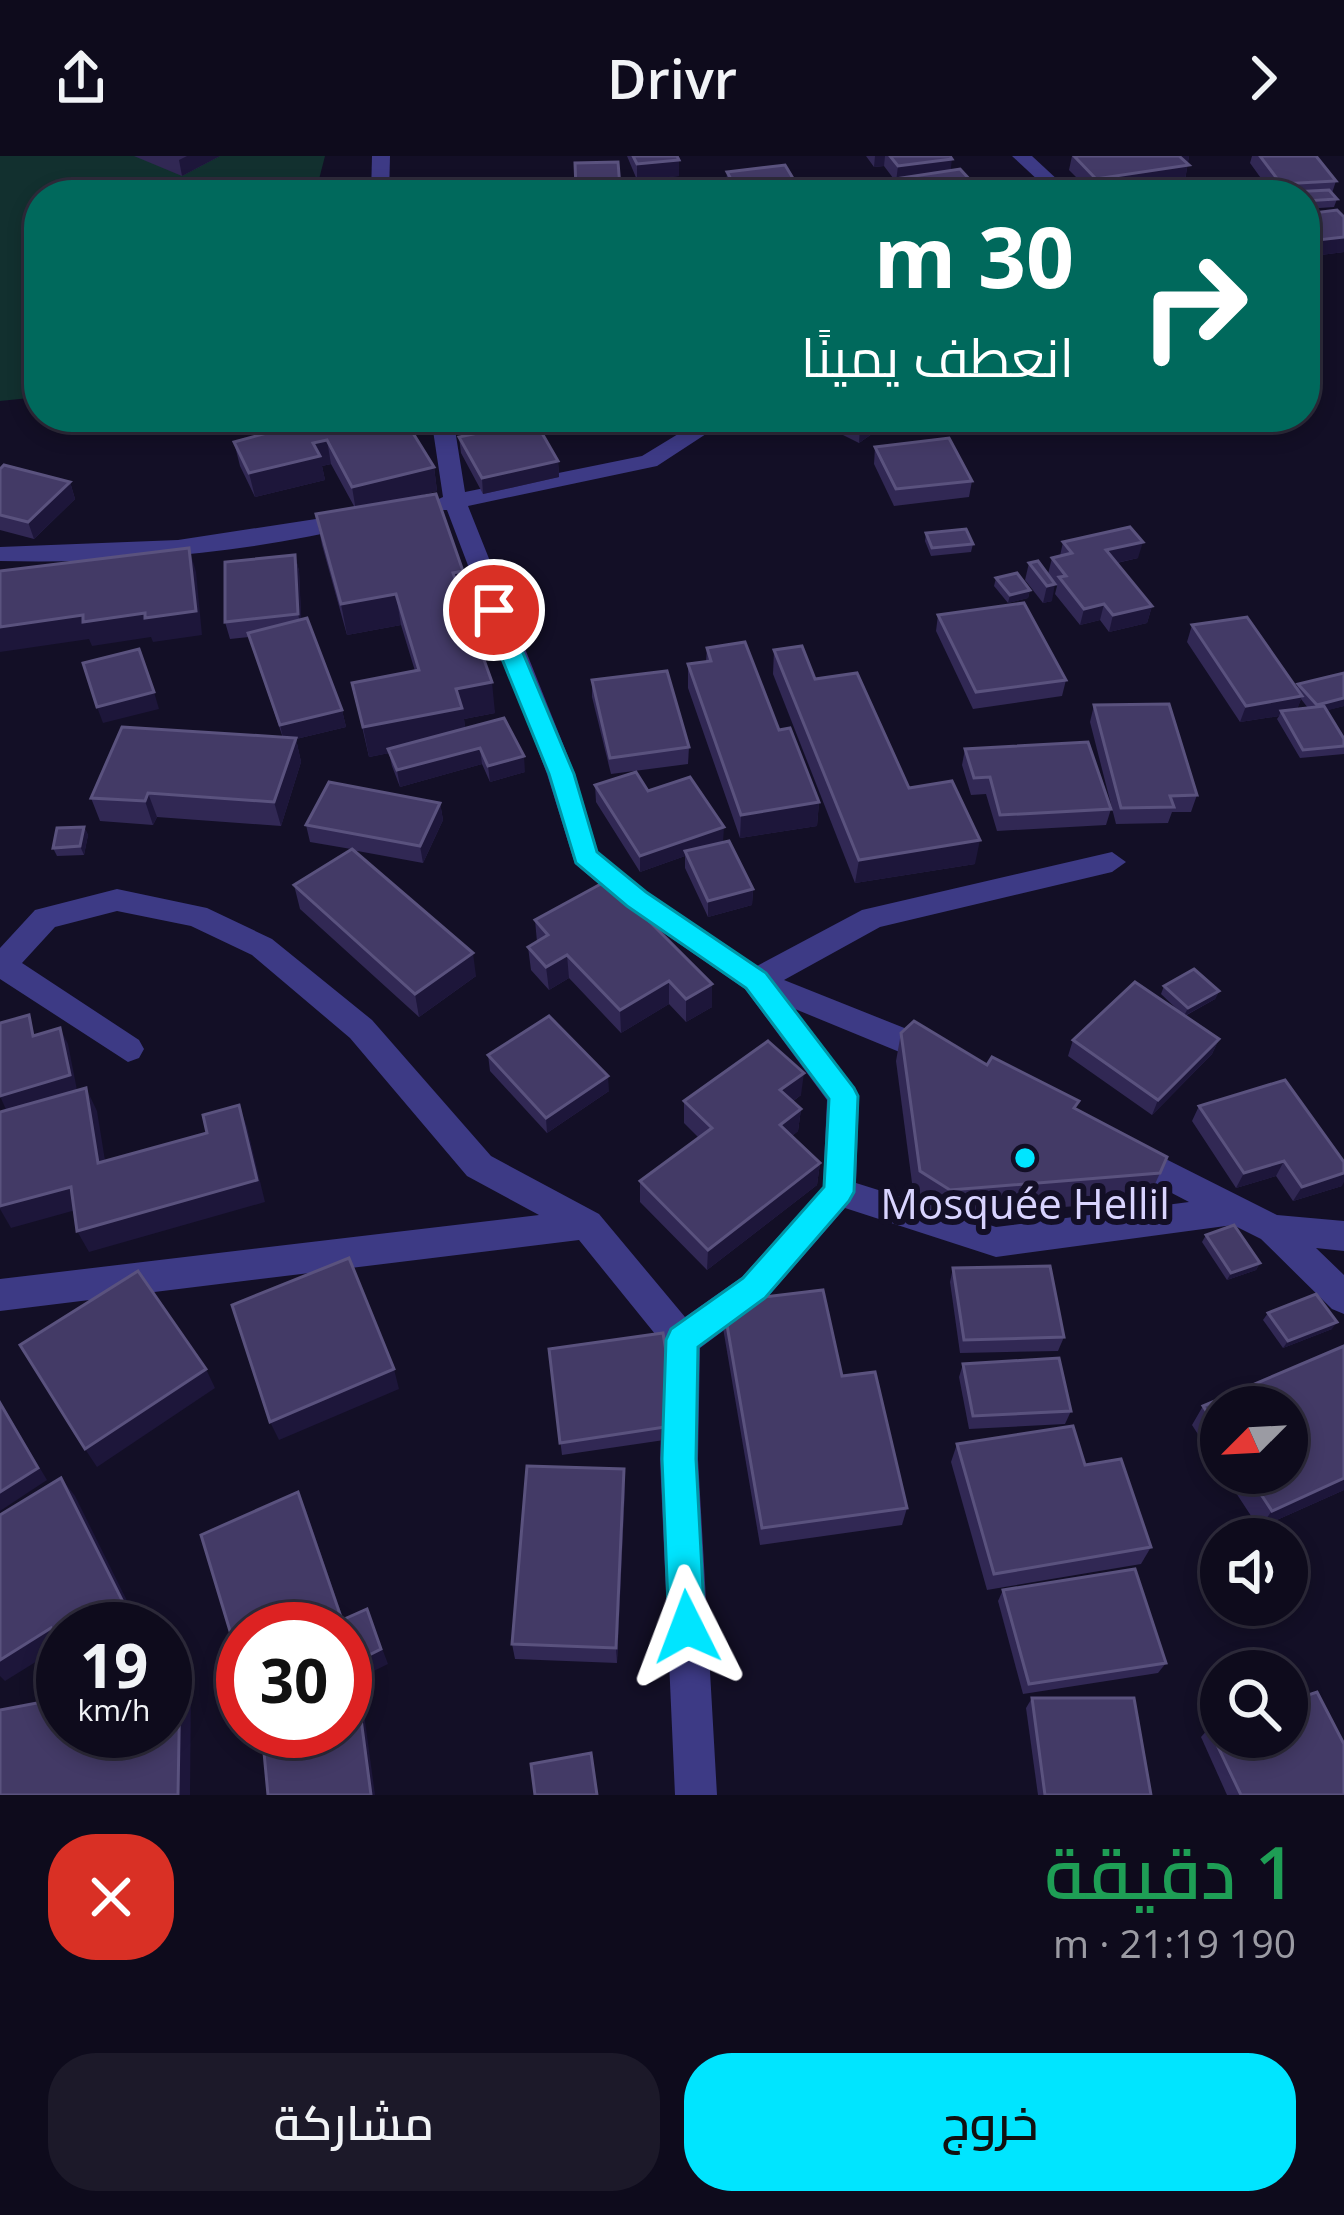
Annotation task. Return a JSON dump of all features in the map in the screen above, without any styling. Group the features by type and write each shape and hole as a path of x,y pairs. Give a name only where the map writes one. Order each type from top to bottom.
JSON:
{"street":[{"path":"1021,156 1048,180"},
{"path":"444,432 455,502 561,774 585,857 636,899 756,981 960,1066"},
{"path":"412,509 649,460 696,432"},
{"path":"0,554 59,556 242,540 370,517"},
{"path":"756,981 872,918 1112,862"},
{"path":"128,1049 2,965 45,918 117,900 197,916 262,947 361,1029 479,1166 587,1223 682,1340 679,1459 696,1795"},
{"path":"682,1340 754,1288 839,1192 843,1096 756,981"},
{"path":"1106,1143 1273,1229 1344,1298"},
{"path":"839,1192 996,1242 1236,1210"},
{"path":"0,1295 587,1223"},
{"path":"1273,1229 1344,1236"}],"green space":[{"path":"0,156 325,156 319,180 24,180 24,399 0,401"}],"building":[{"path":"633,156 677,156 679,160 637,164"},
{"path":"890,156 950,156 952,159 898,166"},
{"path":"1074,156 1179,156 1189,165 1096,179"},
{"path":"1260,156 1316,156 1336,181 1320,182 1278,180"},
{"path":"618,162 619,180 576,180 575,163"},
{"path":"785,165 794,180 732,180 727,172"},
{"path":"960,169 970,180 903,180"},
{"path":"1320,190 1329,190 1337,199 1320,200"},
{"path":"1337,210 1344,217 1344,237 1320,240 1320,212"},
{"path":"271,432 412,432 434,467 352,487 327,440 313,443 320,456 249,473 234,442"},
{"path":"541,432 558,461 482,478 459,437"},
{"path":"949,438 972,481 896,489 875,447"},
{"path":"4,465 70,482 28,522 0,515 0,469"},
{"path":"436,494 463,571 453,573 492,682 456,689 462,708 363,727 352,683 419,670 396,594 341,604 316,514"},
{"path":"1130,527 1143,542 1106,550 1152,606 1113,615 1104,604 1084,609 1059,577 1066,576 1052,558 1072,553 1063,542"},
{"path":"966,529 973,544 932,548 926,533"},
{"path":"189,548 196,611 83,622 83,615 0,627 0,571"},
{"path":"295,555 298,614 225,622 225,562"},
{"path":"1038,561 1055,584 1047,586 1029,563"},
{"path":"1017,573 1030,590 1010,595 996,578"},
{"path":"1024,603 1066,680 976,692 938,615"},
{"path":"1247,617 1302,696 1246,706 1192,625"},
{"path":"307,618 342,710 280,725 248,633"},
{"path":"745,642 779,730 790,728 819,802 741,815 688,664 711,661 707,648"},
{"path":"802,646 815,679 857,673 909,788 952,781 980,840 859,860 774,650"},
{"path":"139,649 154,692 97,707 83,663"},
{"path":"667,671 689,747 610,758 592,680"},
{"path":"1344,673 1344,698 1317,705 1298,684"},
{"path":"1169,704 1197,795 1170,796 1174,807 1121,808 1094,705"},
{"path":"1324,706 1344,746 1303,750 1281,711"},
{"path":"504,718 524,756 488,766 480,748 397,770 388,749"},
{"path":"122,727 296,738 274,802 148,793 145,801 91,798"},
{"path":"1088,742 1111,809 1000,815 990,777 974,778 965,749"},
{"path":"636,772 648,791 690,777 724,827 640,856 595,785"},
{"path":"329,782 440,803 420,846 306,825"},
{"path":"84,827 80,846 53,848 57,828"},
{"path":"729,841 753,889 708,901 685,851"},
{"path":"352,849 473,953 415,994 294,885"},
{"path":"608,880 712,984 686,999 669,981 620,1010 567,955 546,967 528,947 548,935 535,920"},
{"path":"1194,969 1219,991 1188,1008 1164,986"},
{"path":"1135,982 1219,1039 1158,1100 1073,1040"},
{"path":"29,1015 33,1036 60,1028 70,1075 0,1096 0,1023"},
{"path":"549,1016 608,1076 546,1118 488,1055"},
{"path":"914,1021 987,1065 992,1057 1079,1101 1074,1108 1167,1157 1160,1173 950,1190 920,1171 901,1033"},
{"path":"768,1041 804,1073 780,1090 801,1109 780,1125 820,1163 708,1250 640,1181 712,1128 684,1101"},
{"path":"1285,1080 1344,1162 1344,1173 1302,1187 1284,1161 1244,1173 1199,1106"},
{"path":"86,1088 98,1163 207,1133 203,1115 239,1105 257,1180 77,1231 71,1187 0,1206 0,1112"},
{"path":"1234,1225 1260,1263 1231,1273 1206,1235"},
{"path":"349,1258 394,1369 270,1422 232,1305"},
{"path":"1050,1266 1064,1337 964,1340 953,1268"},
{"path":"138,1271 206,1369 85,1449 20,1345"},
{"path":"823,1290 842,1376 875,1372 907,1508 762,1528 723,1302"},
{"path":"1316,1294 1337,1322 1288,1341 1268,1313"},
{"path":"663,1333 678,1425 560,1443 549,1349"},
{"path":"1344,1346 1344,1478 1272,1511 1261,1494 1308,1494 1308,1386 1250,1386"},
{"path":"1059,1358 1071,1411 973,1416 963,1364"},
{"path":"0,1403 38,1468 0,1492"},
{"path":"1073,1426 1085,1465 1121,1459 1151,1547 994,1574 957,1444"},
{"path":"527,1466 624,1469 616,1648 512,1644"},
{"path":"61,1478 123,1602 36,1602 36,1637 0,1660 0,1515"},
{"path":"298,1492 336,1602 221,1602 201,1535"},
{"path":"1135,1569 1166,1663 1029,1684 1003,1590"},
{"path":"372,1623 381,1649 372,1654"},
{"path":"1317,1692 1344,1744 1344,1795 1241,1795 1223,1758 1308,1758 1308,1695"},
{"path":"1032,1698 1134,1698 1151,1795 1045,1795"},
{"path":"36,1703 36,1758 179,1758 178,1795 0,1795 0,1710"},
{"path":"591,1753 597,1795 535,1795 531,1764"},
{"path":"265,1758 366,1758 371,1795 268,1795"}],"place":[{"name":"Mosquée Hellil","path":"1025,1158"}],"route":[{"path":"494,610 561,774 585,857 636,899 756,981 843,1096 839,1192 754,1288 682,1340 679,1459 687,1627"}]}
